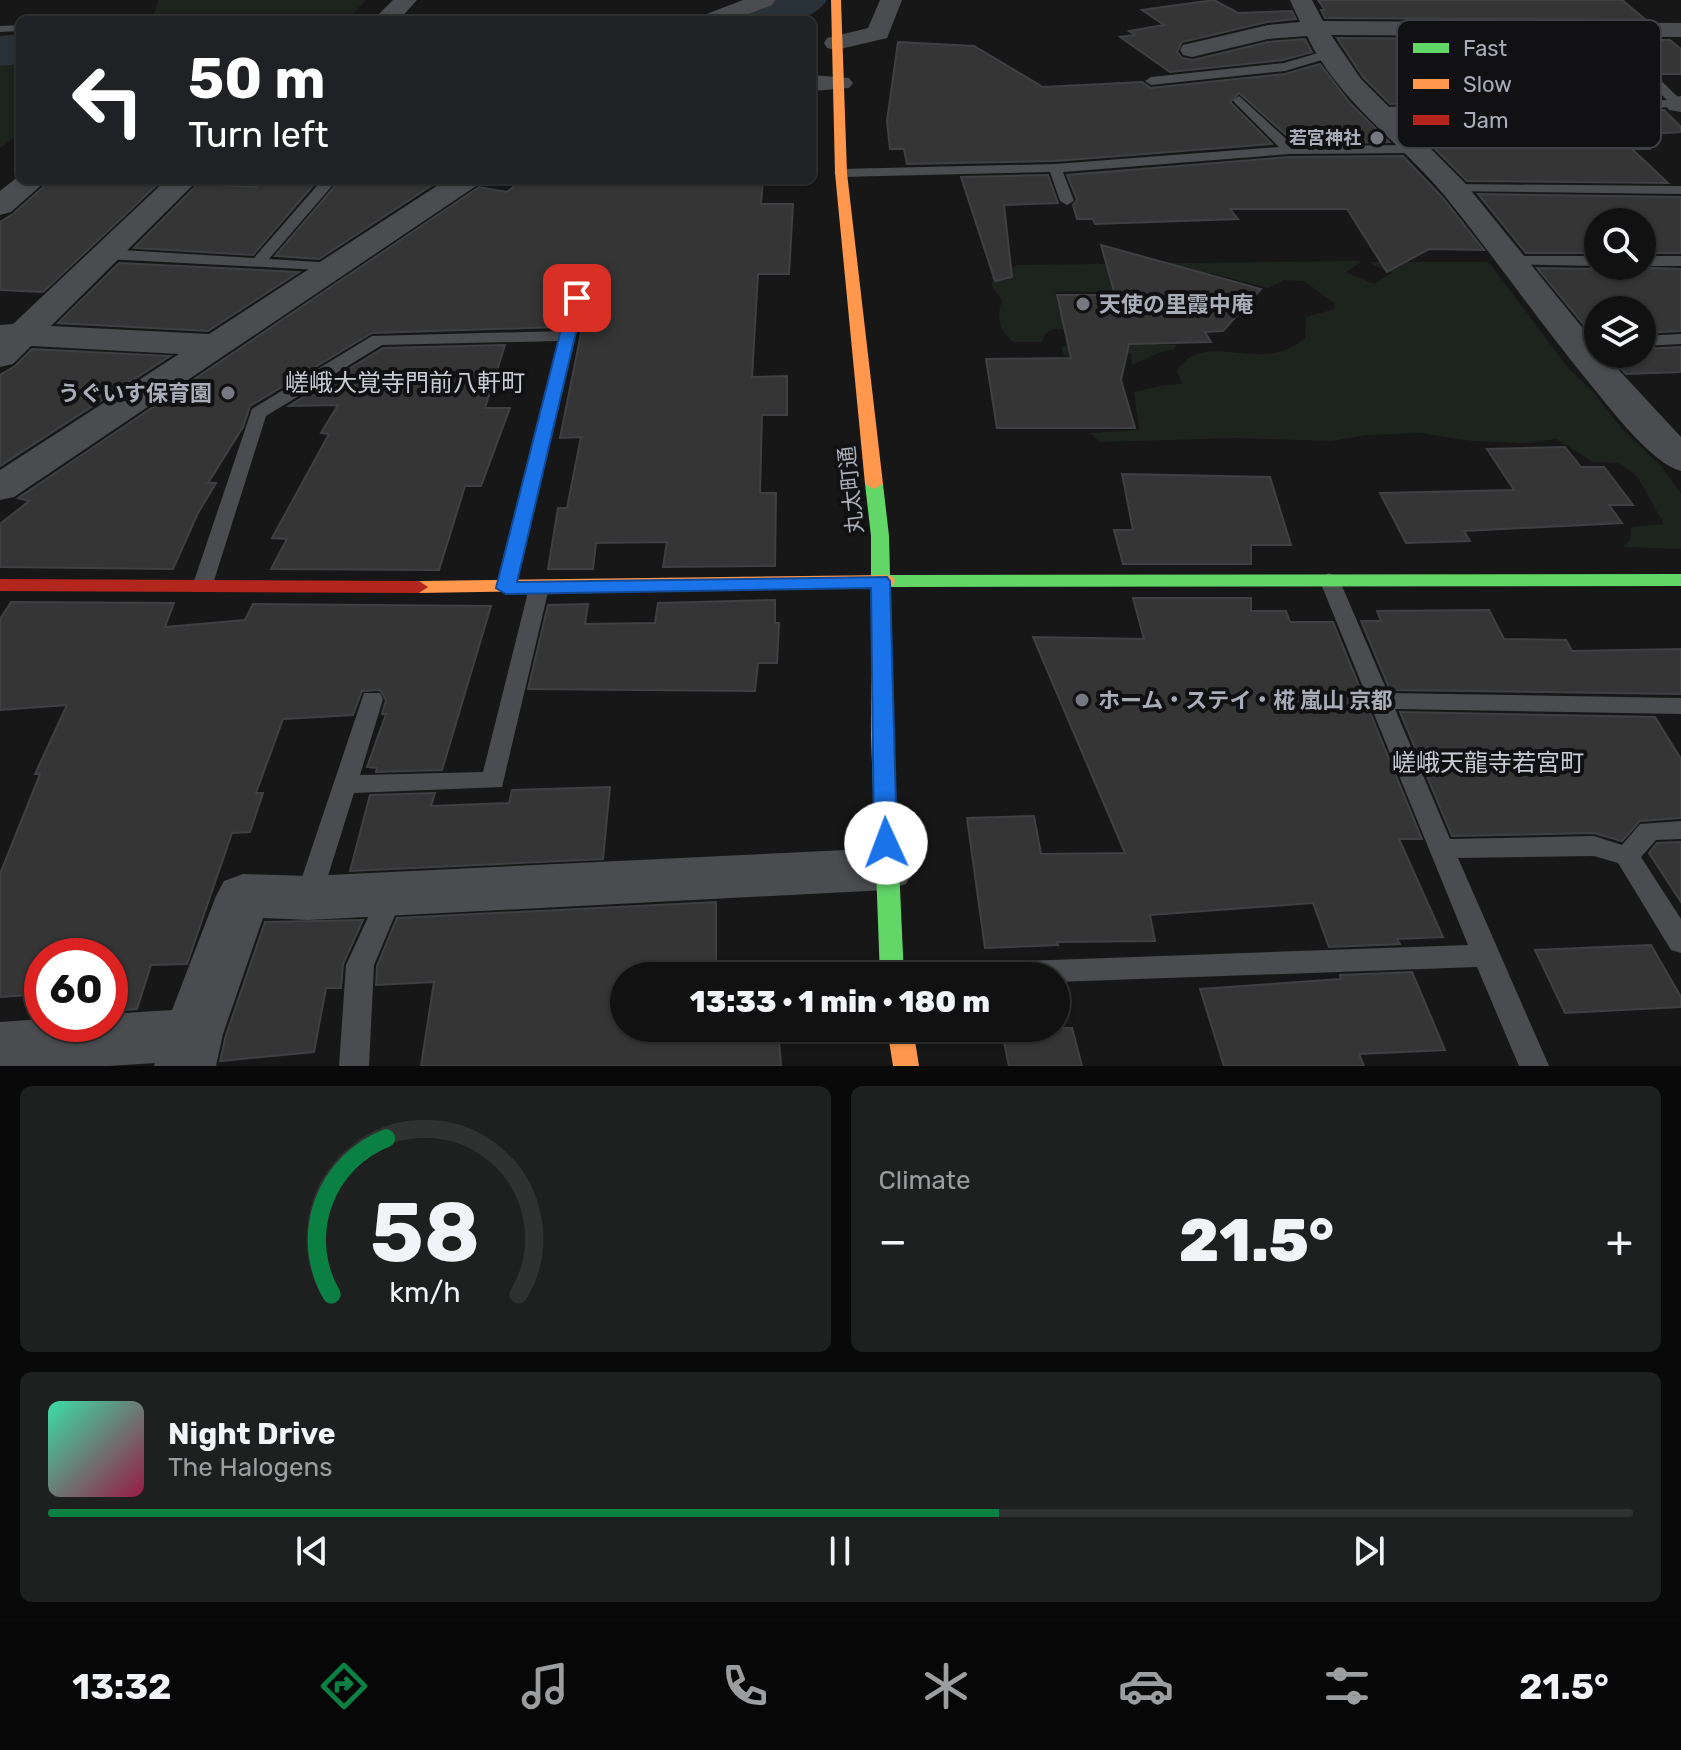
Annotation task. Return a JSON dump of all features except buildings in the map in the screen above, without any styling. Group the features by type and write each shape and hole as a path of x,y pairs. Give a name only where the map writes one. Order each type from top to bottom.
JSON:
{"main road":[{"name":"丸太町通","path":"836,0 841,173 878,507 891,962"},
{"path":"0,585 539,588 881,581 1681,580"},
{"path":"902,1042 906,1066"}],"street":[{"path":"389,16 406,0"},
{"path":"722,16 764,0"},
{"path":"836,43 878,33 891,0"},
{"path":"1301,0 1328,54 1352,85 1397,129"},
{"path":"1192,50 1268,32 1314,28 1397,28"},
{"path":"1661,30 1681,30"},
{"path":"816,83 840,83"},
{"path":"1415,148 1454,188 1472,218 1509,261 1584,340"},
{"path":"0,206 27,184"},
{"path":"7,341 106,254 179,184"},
{"path":"0,488 460,184"},
{"path":"7,341 217,345"},
{"path":"1610,368 1669,433 1681,459"},
{"path":"0,1048 189,1050 243,896 308,898 887,869"}],"lane":[{"path":"1151,81 1285,67 1328,54"},
{"path":"1661,86 1680,104"},
{"path":"1239,100 1290,150"},
{"path":"841,173 1055,168 1290,150 1397,131"},
{"path":"1055,168 1067,201"},
{"path":"258,263 327,184"},
{"path":"1454,188 1681,190"},
{"path":"106,254 335,268"},
{"path":"1509,261 1584,261"},
{"path":"1656,261 1681,261"},
{"path":"506,588 577,298"},
{"path":"202,587 258,413 378,340 567,336"},
{"path":"1656,340 1681,339"},
{"path":"1329,579 1534,1066"},
{"path":"345,784 493,781 539,588"},
{"path":"308,898 372,699"},
{"path":"1381,701 1681,706"},
{"path":"1627,856 1649,831 1681,830"},
{"path":"1442,849 1594,846 1627,856 1681,942"},
{"path":"354,1066 360,965 391,894"},
{"path":"1070,970 1486,956"}],"shaded area":[{"path":"159,0 366,0 351,16 144,16 153,15"},
{"path":"16,58 16,136 0,148 0,60"},
{"path":"1359,261 1346,272 1374,284 1392,273 1368,262 1487,262 1491,265 1569,369 1592,391 1623,430 1662,467 1681,494 1681,549 1623,547 1630,539 1631,527 1664,524 1637,476 1618,463 1593,462 1556,439 1529,443 1473,441 1420,433 1367,435 1332,441 1236,438 1100,442 1090,433 1139,430 1134,392 1182,384 1177,370 1190,357 1216,351 1275,353 1305,338 1306,317 1335,309 1334,303 1304,281 1284,280 1268,288 1210,273 1174,290 1155,293 1055,292 1060,314 1125,315 1066,330 1053,329 1045,334 1042,342 1013,342 1008,337 1000,323 1002,301 991,284 1001,272 1018,265"},
{"path":"1156,339 1159,345 1176,345 1175,349 1132,365 1131,354 1125,352 1081,360 1064,355 1061,347 1076,343"}],"waterway":[{"path":"772,16 804,0"},
{"path":"0,51 16,49"}],"traffic: fast":[{"path":"874,484 880,536 882,736 891,962"},
{"path":"886,581 1681,580"}],"traffic: slow":[{"path":"836,0 841,173 874,484"},
{"path":"419,587 886,581"},
{"path":"902,1042 906,1066"}],"traffic: jam":[{"path":"0,585 419,587"}],"place":[{"name":"若宮神社","path":"1377,138"},
{"name":"天使の里霞中庵","path":"1083,304"},
{"name":"うぐいす保育園","path":"228,393"},
{"name":"ホーム・ステイ・椛 嵐山 京都","path":"1082,700"}],"district":[{"name":"嵯峨大覚寺門前八軒町","path":"405,383"},
{"name":"嵯峨天龍寺若宮町","path":"1488,763"}],"route":[{"path":"577,298 506,588 881,581 886,843"}]}
